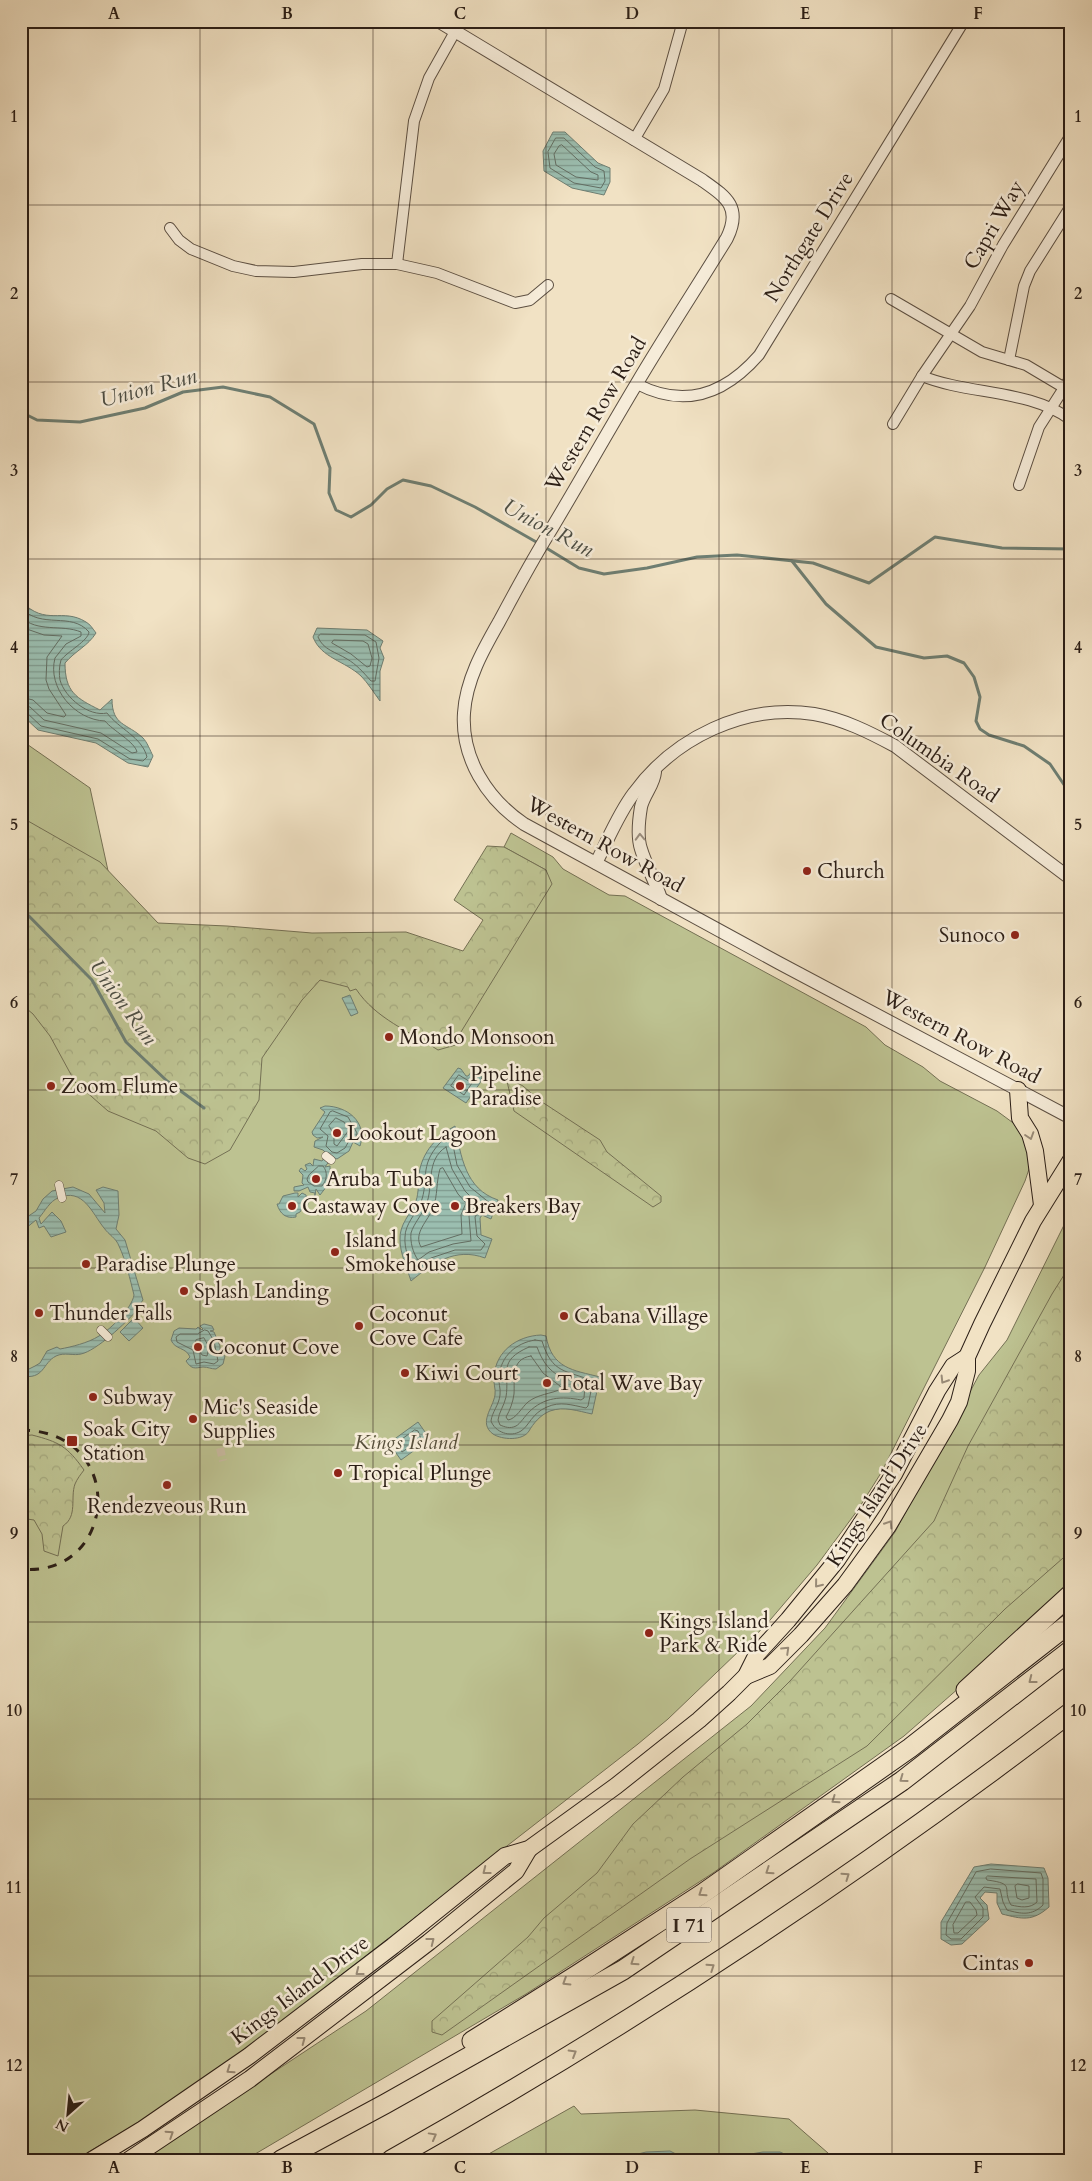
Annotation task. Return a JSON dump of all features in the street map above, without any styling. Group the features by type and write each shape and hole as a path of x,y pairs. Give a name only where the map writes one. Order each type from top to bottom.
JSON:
{"highway":[{"path":"910,1748 932,1720 1071,1594"},
{"path":"426,2081 454,2052 577,1976 702,1894 910,1748 1071,1622"},
{"name":"I 71","path":"281,2160 623,1970 902,1781 1071,1650"},
{"name":"I 71","path":"391,2160 521,2085 704,1972 918,1826 1071,1712"}],"main road":[{"path":"1018,1090 1020,1118 1027,1127 1034,1151 1042,1205"},
{"name":"Kings Island Drive","path":"746,1676 770,1666 801,1635 845,1585 888,1526 930,1457 959,1402 967,1371 967,1357 1042,1205 1071,1160"},
{"name":"Kings Island Drive","path":"128,2160 250,2079 422,1948 516,1871 529,1850 616,1786 684,1732 746,1676 758,1654 809,1595 857,1532 894,1474 937,1392 953,1366 967,1357"},
{"name":"Kings Island Drive","path":"92,2160 151,2124 250,2056 393,1946 505,1856 529,1850"}],"street":[{"name":"Western Row Road","path":"438,21 458,26 634,140 720,193 732,206 734,214 731,230 727,238 637,384 549,533 484,649 467,690 464,714 464,731 474,768 496,801 507,812 524,824 1071,1118"},
{"path":"634,140 664,89 684,21"},
{"name":"Northgate Drive","path":"637,384 648,390 666,395 686,397 704,394 726,385 744,372 759,355 964,21"},
{"path":"397,264 414,121 429,78 458,26"},
{"name":"Capri Way","path":"892,424 950,333 970,306 1012,229 1071,135"},
{"path":"1009,360 1024,286 1030,271 1071,206"},
{"path":"170,228 179,240 191,249 233,266 256,270 294,272 362,264 397,264 437,273 515,303 530,300 548,285"},
{"path":"891,299 982,352 1040,372 1063,387"},
{"path":"922,376 966,388 1040,404 1071,420"},
{"path":"1019,485 1033,441 1050,408 1071,377"},
{"name":"Columbia Road","path":"596,863 633,794 655,768 674,752 700,734 734,721 779,712 813,714 842,722 865,730 895,746 1071,879"},
{"path":"655,768 654,782 640,811 640,848 656,880 661,899"},
{"path":"58,1185 62,1198"},
{"path":"101,1330 108,1337"}],"green space":[{"name":"Kings Island","path":"21,740 90,788 154,1082 320,934 460,1029 546,870 504,847 511,833 553,857 563,869 609,895 625,896 866,1027 885,1045 923,1067 940,1081 997,1111 1016,1125 1026,1141 1030,1155 1029,1169 1025,1181 985,1267 881,1473 857,1511 817,1565 765,1626 668,1719 638,1744 259,2039 136,2124 75,2160 21,2160"},
{"path":"21,817 100,862 158,923 312,933 406,932 463,951 483,920 454,900 487,846 504,847 546,870 552,884 456,1040 459,1044 438,1050 373,1009 356,989 350,991 348,987 320,980 302,1000 262,1058 259,1100 230,1150 205,1164 188,1158 156,1131 108,1111 75,1082 50,1036 33,1014 21,1004"},
{"path":"506,1077 523,1086 539,1100 600,1140 607,1152 661,1196 661,1202 653,1207 514,1111"},
{"path":"1071,1211 1071,1590 904,1736 713,1873 526,1994 245,2160 141,2160 366,2011 751,1706 825,1628 895,1532 979,1375 1007,1340"},
{"path":"1071,1264 1071,1551 1005,1609 867,1746 690,1859 442,2035 432,2032 432,2021 528,1937 544,1918 597,1873 633,1824 683,1777 747,1724 790,1681 934,1521 968,1446 1052,1294"},
{"path":"32,1435 62,1446 84,1470 75,1484 72,1512 68,1522 63,1526 58,1556 44,1551 42,1534 34,1520 27,1519 21,1514 21,1436"},
{"path":"574,2106 581,2114 695,2110 789,2119 836,2160 478,2160"}],"water":[{"path":"553,132 565,132 598,163 610,168 610,182 604,195 572,188 544,171 543,151"},
{"path":"21,601 38,613 77,618 93,628 96,633 93,638 65,663 67,681 78,698 100,710 112,699 115,714 121,723 137,733 147,744 153,756 148,767 128,763 96,743 38,730 21,714"},
{"path":"317,628 367,630 383,641 380,648 384,658 380,671 380,701 361,676 322,650 313,637"},
{"path":"350,995 358,1013 351,1016 342,998"},
{"name":"Pipeline Paradise","path":"458,1068 466,1076 473,1070 482,1077 466,1103 443,1088"},
{"name":"Lookout Lagoon","path":"325,1106 341,1109 354,1117 361,1130 362,1137 360,1146 353,1142 349,1151 337,1159 332,1157 325,1167 330,1166 330,1182 320,1195 316,1189 314,1202 315,1193 310,1192 308,1187 294,1191 294,1187 304,1185 302,1183 303,1175 299,1171 301,1168 305,1171 307,1169 305,1165 310,1163 313,1166 314,1159 322,1161 327,1154 323,1150 314,1147 315,1141 323,1137 317,1138 312,1132 325,1112 320,1108"},
{"name":"Breakers Bay","path":"455,1126 463,1160 471,1180 487,1195 498,1200 491,1219 482,1215 480,1218 481,1235 492,1239 485,1258 464,1254 454,1256 436,1263 411,1281 401,1250 401,1229 416,1201 423,1159 436,1140"},
{"path":"73,1187 89,1194 105,1213 104,1203 96,1190 103,1187 118,1191 119,1215 116,1229 125,1240 143,1300 138,1309 126,1322 95,1348 81,1354 62,1354 56,1356 35,1376 21,1376 21,1368 29,1369 40,1363 47,1351 57,1347 60,1349 80,1344 104,1333 125,1312 134,1295 118,1243 104,1228 86,1203 80,1199 74,1196 67,1196 55,1199 39,1218 41,1224 52,1212 61,1221 66,1232 51,1237 44,1226 39,1228 36,1220 21,1232 21,1221 36,1211 43,1199 52,1191"},
{"name":"Castaway Cove","path":"298,1193 298,1197 302,1193 306,1195 308,1204 306,1208 303,1207 296,1214 296,1217 286,1216 280,1211 277,1204 279,1204 283,1196"},
{"path":"134,1318 143,1328 129,1341 120,1332"},
{"name":"Coconut Cove","path":"204,1324 212,1326 214,1330 210,1331 214,1332 220,1346 220,1354 225,1356 223,1364 216,1369 192,1367 186,1361 190,1357 188,1354 171,1340 174,1331 179,1328 196,1329 198,1327 202,1330 200,1326"},
{"name":"Total Wave Bay","path":"546,1336 553,1355 559,1362 573,1370 600,1377 592,1414 560,1409 550,1411 540,1417 522,1437 507,1438 497,1436 489,1430 487,1420 495,1395 494,1376 499,1359 509,1346 516,1342 524,1338"},
{"path":"418,1422 430,1439 401,1460 389,1443"},
{"path":"991,1864 1044,1868 1048,1878 1049,1907 1032,1917 1009,1916 1002,1914 997,1903 997,1893 985,1892 980,1898 987,1905 989,1919 962,1944 951,1945 941,1939 941,1922 974,1867"},
{"path":"670,2151 688,2160 614,2160 646,2152"},
{"path":"763,2152 780,2152 798,2160 727,2160 732,2157"}],"waterway":[{"name":"Union Run","path":"21,412 37,420 80,422 145,408 183,392 223,387 270,397 314,424 330,468 329,493 336,510 351,517 371,505 387,489 403,480 431,486 475,507 538,543"},
{"path":"543,546 579,568 604,574 647,568 697,557 737,555 813,563 869,583 935,537 1002,548 1071,549"},
{"name":"Union Run","path":"792,561 826,604 876,647 924,658 947,656 964,663 974,677 980,697 976,721 980,729 989,735 1024,746 1050,764 1071,795"},
{"name":"Union Run","path":"21,908 92,980 126,1042 167,1081 204,1108"}],"tunnel":[{"path":"220,1448 223,1461"}],"railway":[{"path":"21,1430 56,1437 80,1454 94,1477 98,1504 92,1530 77,1552 53,1566 21,1569"}],"place":[{"name":"Church","path":"807,871"},
{"name":"Sunoco","path":"1015,935"},
{"name":"Mondo Monsoon","path":"389,1037"},
{"name":"Zoom Flume","path":"51,1086"},
{"name":"Pipeline Paradise","path":"460,1086"},
{"name":"Lookout Lagoon","path":"337,1133"},
{"name":"Aruba Tuba","path":"316,1179"},
{"name":"Castaway Cove","path":"292,1206"},
{"name":"Breakers Bay","path":"455,1206"},
{"name":"Island Smokehouse","path":"335,1252"},
{"name":"Paradise Plunge","path":"86,1264"},
{"name":"Splash Landing","path":"184,1291"},
{"name":"Thunder Falls","path":"39,1313"},
{"name":"Cabana Village","path":"564,1316"},
{"name":"Coconut Cove Cafe","path":"359,1326"},
{"name":"Coconut Cove","path":"198,1347"},
{"name":"Kiwi Court","path":"405,1373"},
{"name":"Total Wave Bay","path":"547,1383"},
{"name":"Subway","path":"93,1397"},
{"name":"Mic's Seaside Supplies","path":"193,1419"},
{"name":"Soak City Station","path":"72,1441"},
{"name":"Tropical Plunge","path":"338,1473"},
{"name":"Rendezveous Run","path":"167,1485"},
{"name":"Kings Island Park & Ride","path":"649,1633"},
{"name":"Cintas","path":"1029,1963"}]}
